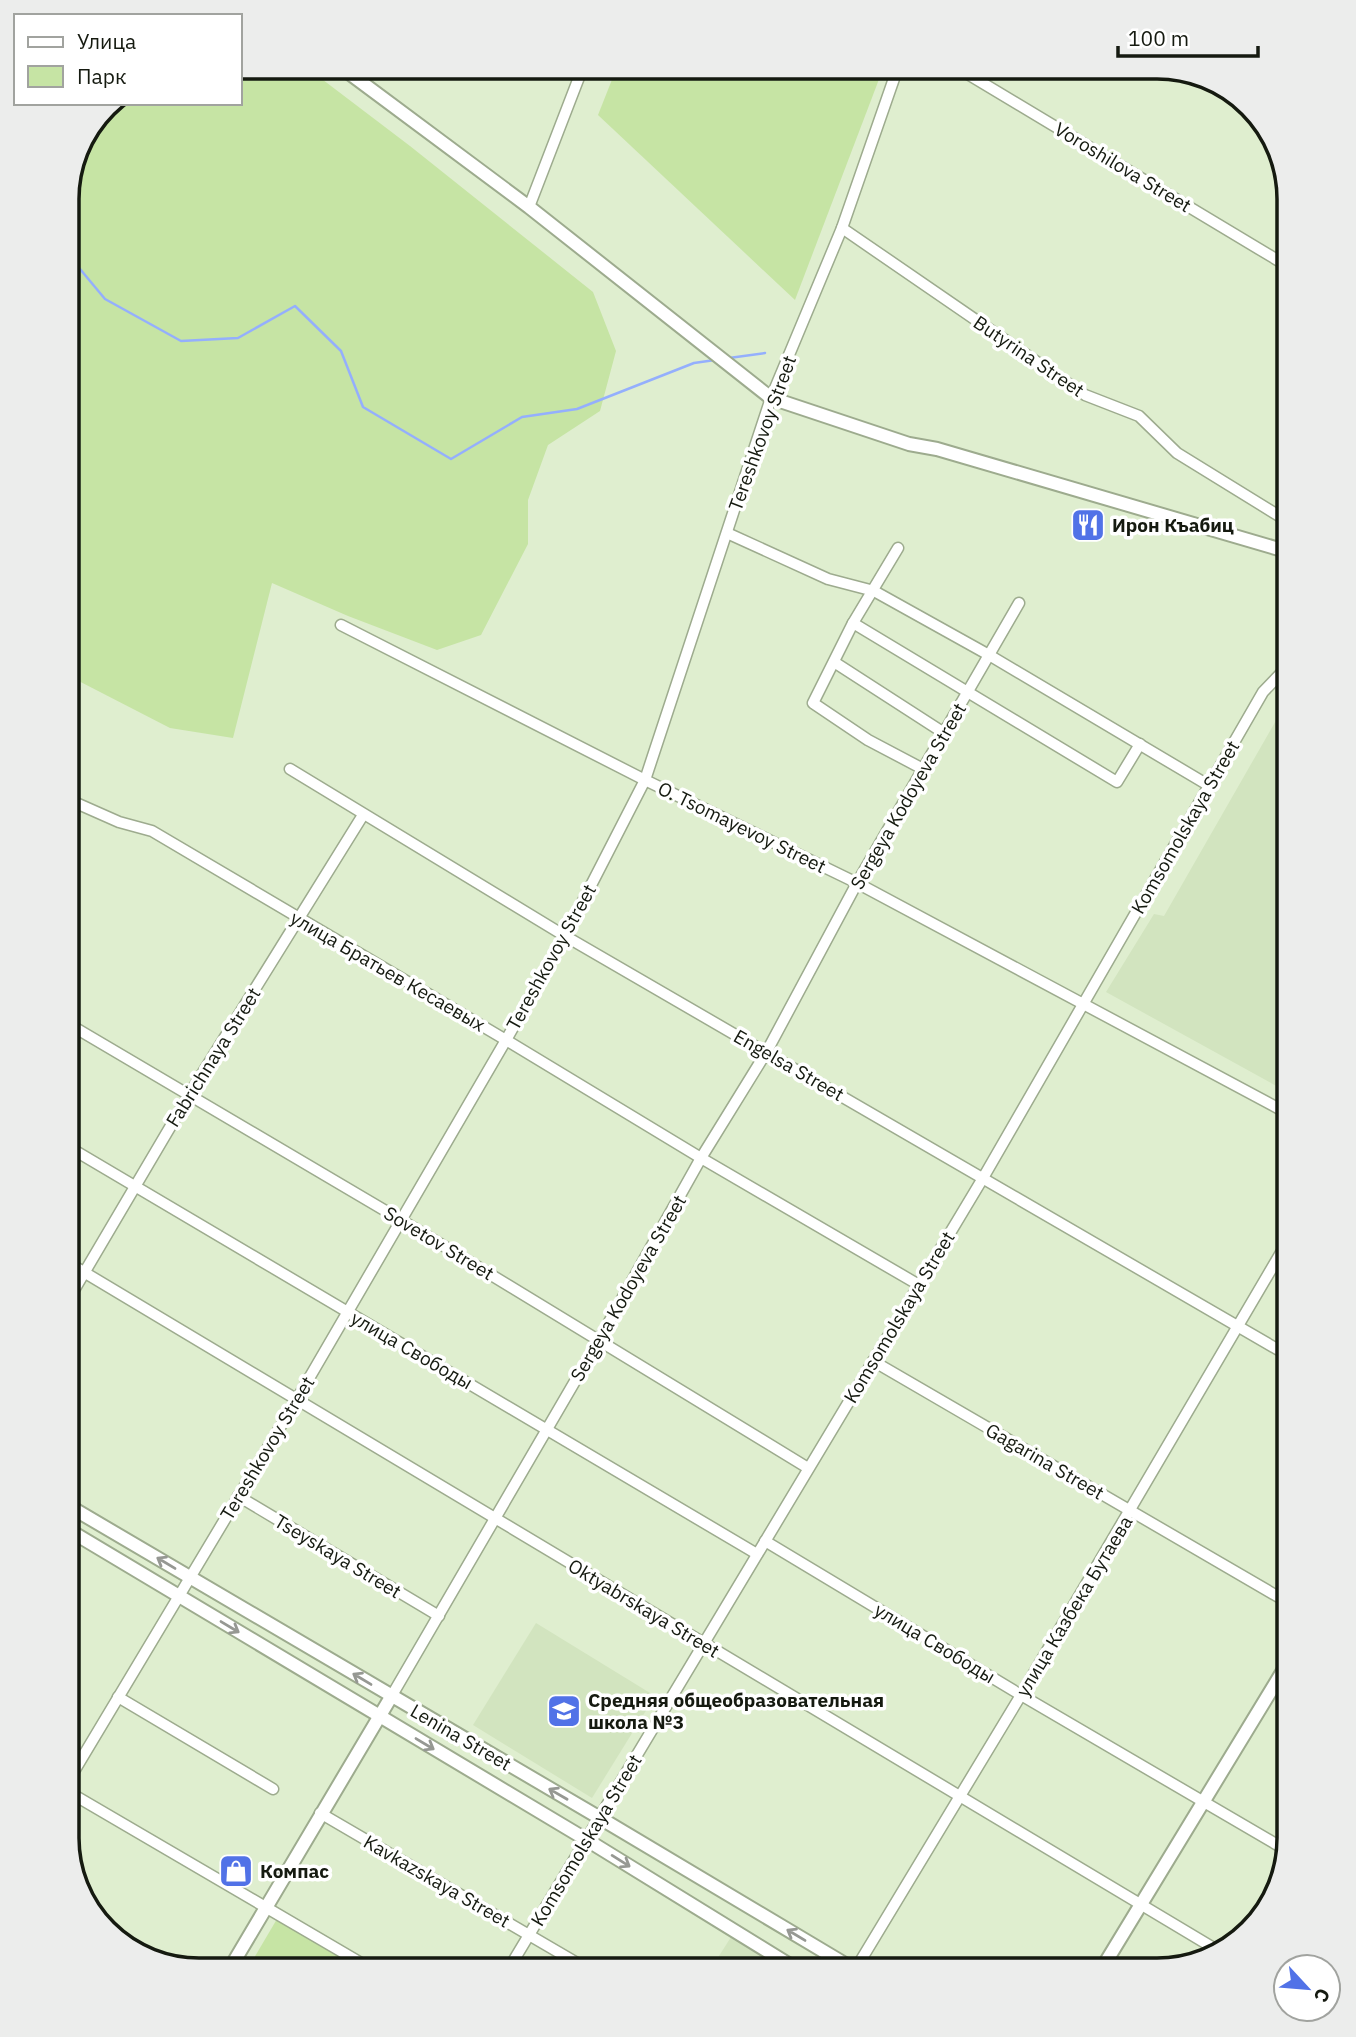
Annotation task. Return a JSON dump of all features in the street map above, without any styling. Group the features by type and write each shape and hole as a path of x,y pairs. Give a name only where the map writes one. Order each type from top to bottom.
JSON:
{"street":[{"path":"358,79 529,207 771,398 909,444 937,449 1277,548"},
{"path":"529,207 578,79"},
{"name":"Tereshkovoy Street","path":"79,1762 297,1399 506,1040 565,936 645,780 771,398 842,228 894,79"},
{"name":"Voroshilova Street","path":"976,79 1277,259"},
{"name":"Butyrina Street","path":"842,228 1085,395 1139,416 1177,453 1277,514"},
{"path":"727,533 828,579 874,591 989,655 1208,785"},
{"path":"898,548 853,623 813,703 868,740 923,769"},
{"name":"Sergeya Kodoyeva Street","path":"236,1958 439,1616 701,1158 767,1051 856,883 1019,603"},
{"path":"853,623 1117,782 1140,744"},
{"name":"O. Tsomayevoy Street","path":"341,625 645,780 856,883 1277,1107"},
{"path":"834,662 944,733"},
{"name":"Komsomolskaya Street","path":"515,1958 983,1178 1263,692 1277,677"},
{"name":"Engelsa Street","path":"290,769 565,936 1277,1349"},
{"name":"улица Братьев Кесаевых","path":"79,804 119,822 152,831 919,1285"},
{"name":"Fabrichnaya Street","path":"79,1279 189,1095 363,815"},
{"name":"Sovetov Street","path":"79,1030 401,1220 808,1468"},
{"name":"улица Свободы","path":"79,1153 757,1554"},
{"name":"улица Казбека Бутаева","path":"862,1958 961,1797 1277,1261"},
{"name":"Oktyabrskaya Street","path":"79,1270 1210,1946"},
{"name":"Gagarina Street","path":"873,1361 1277,1595"},
{"name":"Tseyskaya Street","path":"238,1496 439,1616"},
{"name":"Lenina Street","path":"79,1512 835,1958"},
{"name":"Lenina Street","path":"79,1537 587,1840 779,1958"},
{"name":"улица Свободы","path":"765,1541 1277,1845"},
{"path":"1108,1958 1277,1682"},
{"path":"118,1697 273,1789"},
{"path":"79,1798 353,1958"},
{"name":"Kavkazskaya Street","path":"320,1813 569,1958"}],"shaded area":[{"path":"1277,719 1277,1086 1106,992 1154,914 1164,916"},
{"name":"Средняя общеобразовательная школа №3","path":"536,1623 655,1696 592,1798 473,1725"},
{"path":"733,1934 773,1958 718,1958"}],"green space":[{"path":"242,79 322,79 593,292 616,351 600,411 548,445 528,500 528,544 481,635 437,650 272,583 233,738 170,728 79,681 79,191 83,168 91,146 104,126 124,105 242,105"},
{"path":"612,79 879,79 795,300 598,115"},
{"path":"277,1919 343,1958 254,1958"}],"waterway":[{"path":"79,268 105,299 181,341 238,338 295,306 341,351 363,407 451,459 522,417 577,409 694,363 715,360"},
{"path":"729,358 765,353"}],"place":[{"name":"Ирон Къабиц","path":"1088,525"},
{"name":"Средняя общеобразовательная школа №3","path":"564,1711"},
{"name":"Компас","path":"236,1871"}]}
